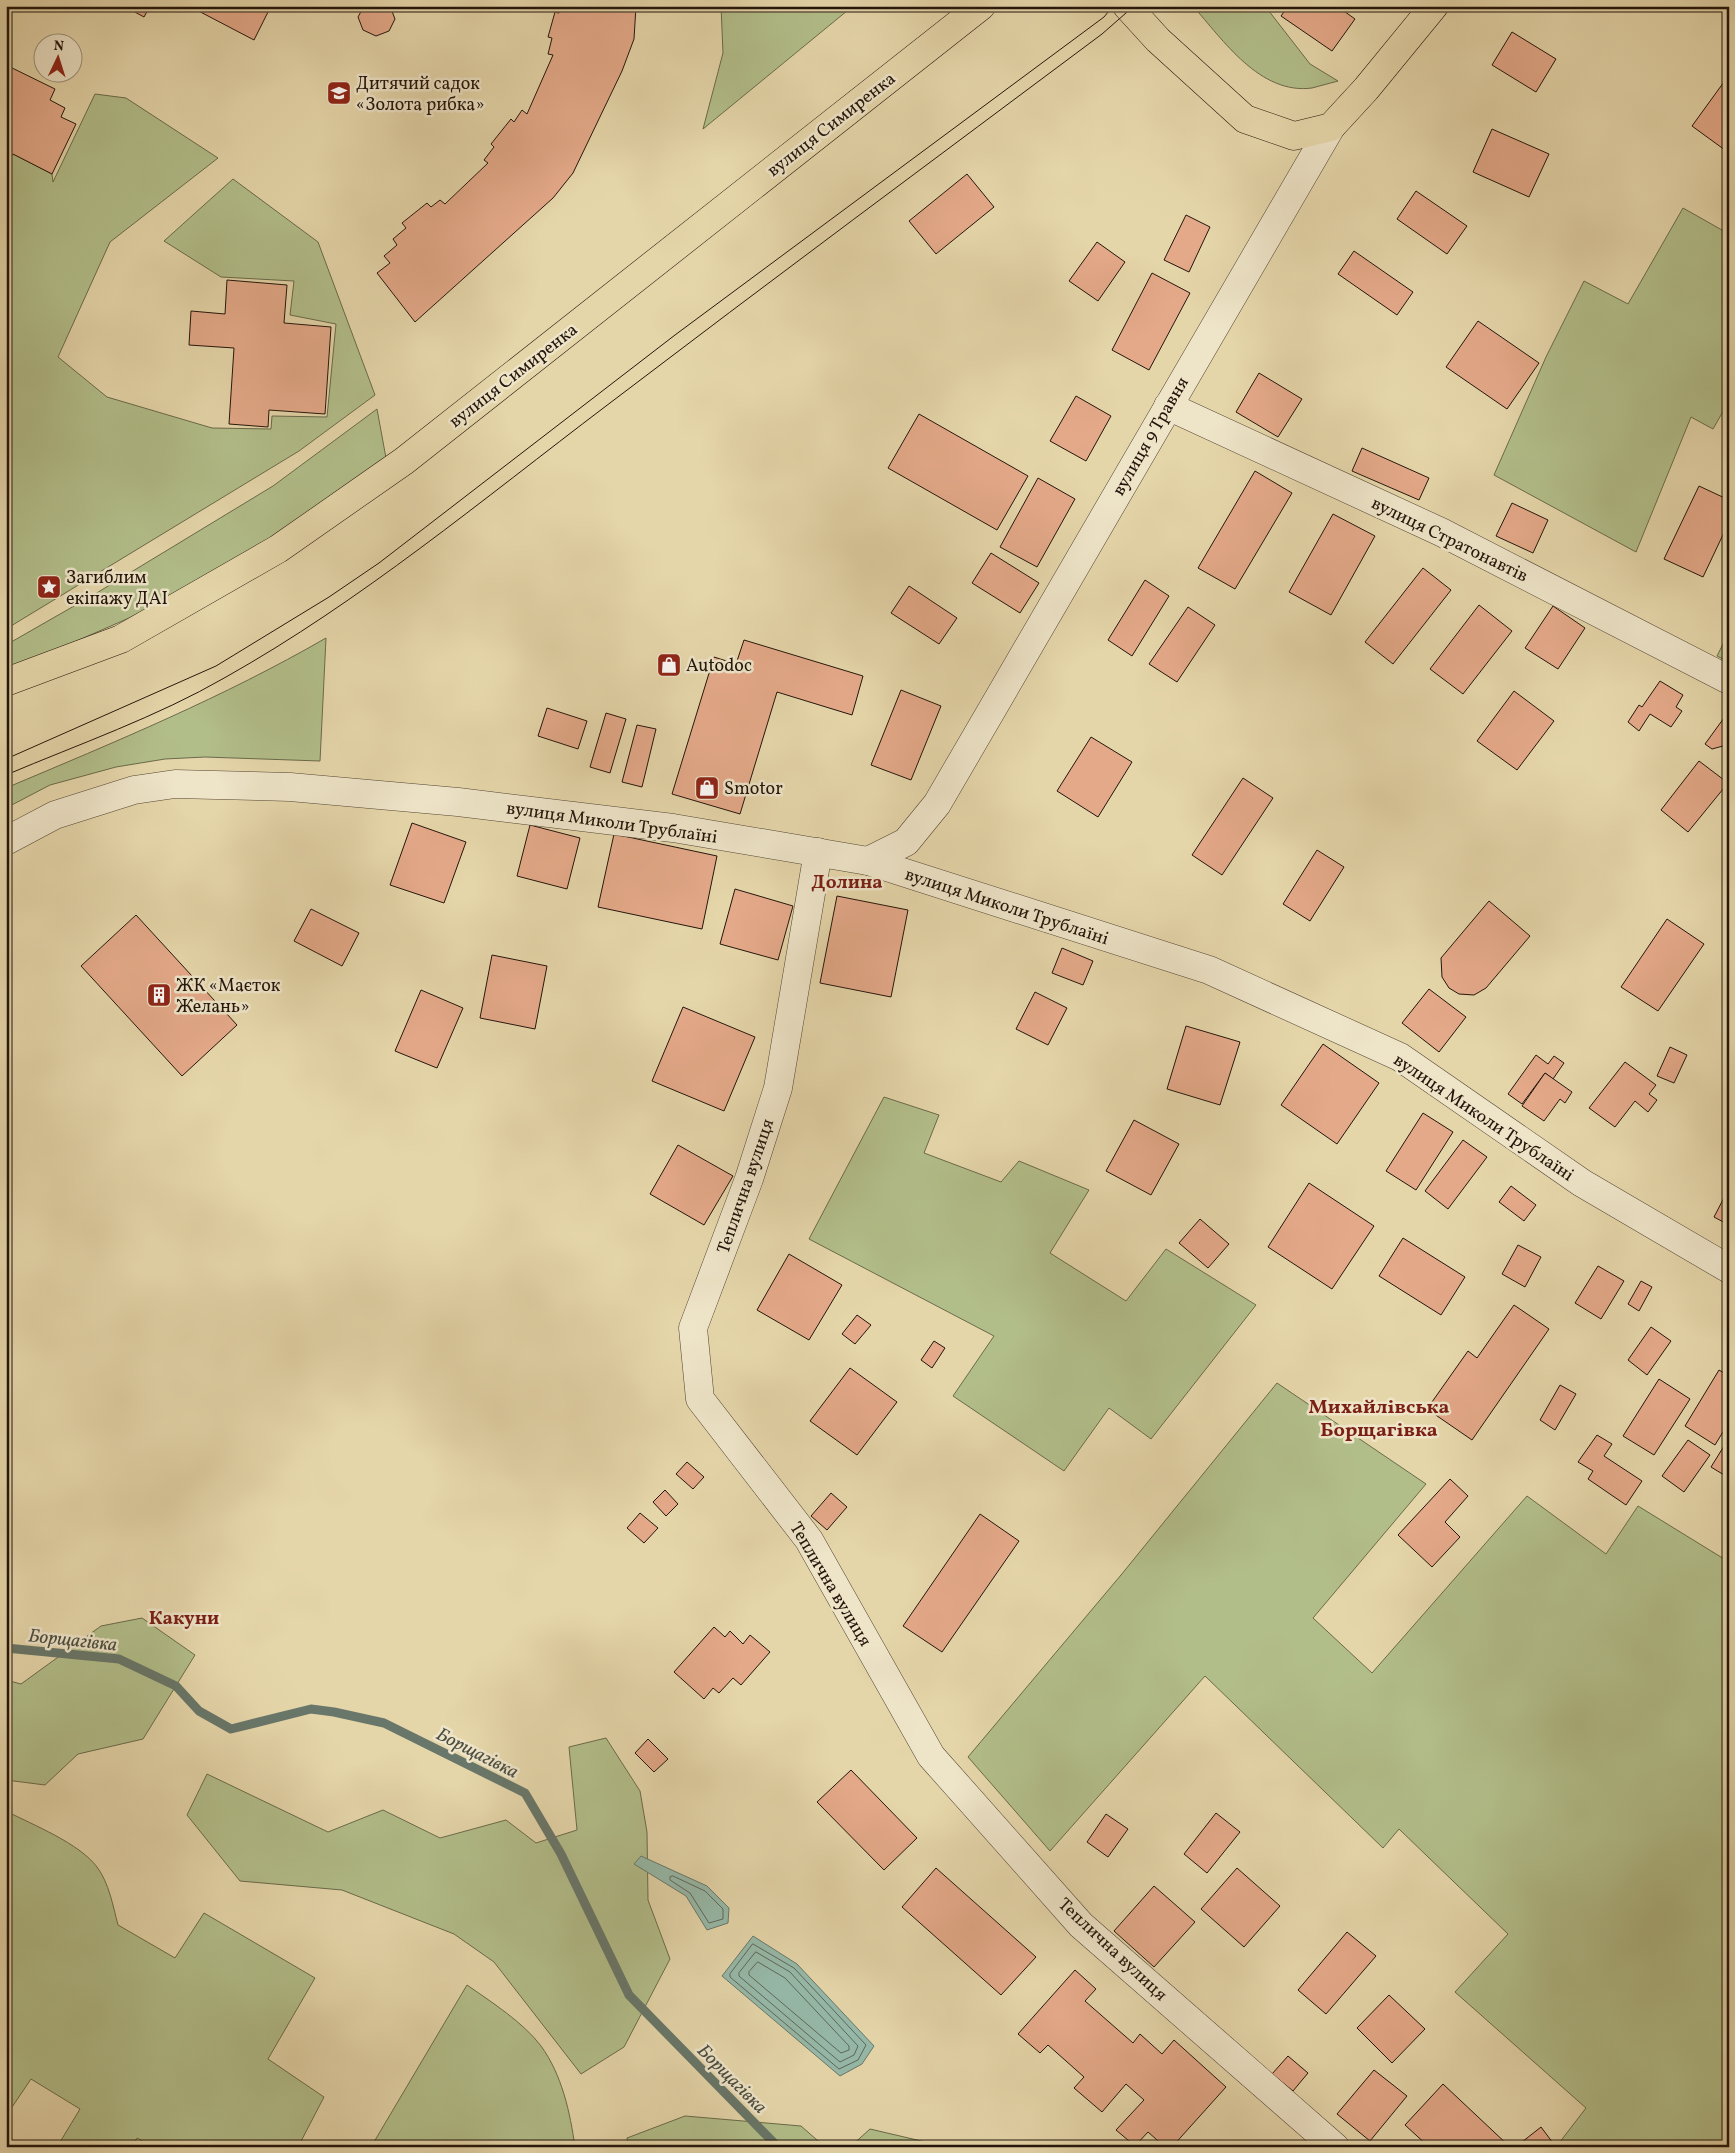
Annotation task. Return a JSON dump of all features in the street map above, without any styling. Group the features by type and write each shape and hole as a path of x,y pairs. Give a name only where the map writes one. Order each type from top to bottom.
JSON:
{"main road":[{"name":"вулиця Симиренка","path":"6,682 120,639 278,549 404,461 981,6"},
{"path":"1127,6 1158,40 1245,119 1294,136 1331,127"},
{"name":"вулиця 9 Травня","path":"1331,127 1366,89 1434,6"}],"street":[{"name":"вулиця 9 Травня","path":"868,861 906,842 937,804 1331,127"},
{"name":"вулиця Стратонавтів","path":"1168,406 1440,532 1729,680"},
{"name":"вулиця Миколи Трублаїні","path":"6,841 55,815 134,790 175,784 290,787 458,802 673,828 868,861 1209,970 1400,1057 1582,1184 1729,1269"},
{"name":"Теплична вулиця","path":"818,852 778,1088 749,1179 693,1328 700,1399 809,1540 931,1756 1081,1925 1335,2147"}],"green space":[{"path":"721,6 853,6 703,129 723,53"},
{"path":"1193,6 1265,6 1310,64 1338,81 1312,88 1293,88 1276,83 1259,74 1244,62 1230,49"},
{"path":"95,94 126,98 218,158 110,242 58,357 107,397 212,428 271,429 272,416 327,417 336,324 290,315 294,281 221,277 164,241 233,179 318,242 375,395 299,451 6,629 6,157 13,154 52,174 53,182"},
{"path":"1683,208 1729,234 1729,401 1713,429 1691,417 1636,552 1494,475 1546,357 1584,281 1628,304"},
{"path":"377,409 386,458 273,542 129,618 6,672 6,645 95,594 273,486"},
{"path":"1729,632 1729,662 1717,656"},
{"path":"326,638 320,761 205,757 165,759 116,767 50,785 6,808 6,788 209,699"},
{"path":"884,1097 939,1115 924,1153 1001,1182 1019,1161 1089,1190 1050,1253 1126,1301 1166,1249 1256,1305 1151,1439 1109,1408 1064,1471 953,1396 994,1336 809,1239"},
{"path":"1277,1383 1426,1484 1313,1618 1372,1673 1527,1496 1606,1554 1638,1506 1729,1562 1729,2147 1556,2147 1586,2108 1455,1992 1508,1934 1399,1829 1383,1848 1205,1676 1050,1851 968,1757 1121,1575"},
{"path":"142,1618 195,1655 143,1739 78,1754 45,1785 6,1780 6,1680 21,1684 101,1626"},
{"path":"606,1738 640,1791 647,1832 648,1900 670,1959 624,2047 581,2074 494,1962 454,1934 342,1890 240,1881 187,1815 207,1774 328,1832 383,1810 440,1838 506,1820 536,1843 577,1830 569,1747"},
{"path":"6,1811 55,1835 89,1858 105,1880 118,1925 175,1958 204,1913 315,1978 268,2059 324,2097 298,2147 154,2147 137,2138 132,2147 57,2147 80,2109 31,2079 6,2116"},
{"path":"467,1985 526,2029 541,2046 560,2081 571,2121 575,2147 371,2147"},
{"path":"685,2116 801,2126 825,2147 628,2147 627,2138"},
{"path":"870,2129 947,2147 850,2147"}],"water":[{"path":"641,1856 707,1886 729,1908 728,1923 707,1930 686,1896 634,1864"},
{"path":"753,1936 797,1964 874,2046 862,2064 840,2076 722,1976"}],"building":[{"path":"124,6 150,6 144,17"},
{"path":"189,6 271,6 254,40"},
{"path":"364,6 390,6 395,19 389,31 376,36 363,30 358,17"},
{"path":"561,6 636,6 634,39 622,71 573,173 553,198 415,322 377,273 390,263 384,256 397,245 393,239 406,228 402,223 427,203 431,207 440,200 445,204 488,163 484,160 494,147 491,144 511,119 514,122 522,110 527,114 553,55 548,54 552,38 548,37 555,12 559,13"},
{"path":"1288,6 1337,6 1355,19 1332,51 1281,16"},
{"path":"1512,32 1556,59 1536,92 1492,65"},
{"path":"6,65 32,78 32,82 41,82 55,89 50,100 65,108 61,117 76,124 52,174 13,154 10,159 6,157"},
{"path":"1729,75 1729,153 1692,126"},
{"path":"1492,129 1549,154 1529,197 1473,172"},
{"path":"967,174 994,207 936,254 909,221"},
{"path":"1416,191 1467,226 1447,254 1397,219"},
{"path":"1186,215 1210,227 1189,272 1164,260"},
{"path":"1097,242 1125,262 1098,301 1069,281"},
{"path":"1354,251 1413,292 1397,315 1338,274"},
{"path":"1152,273 1190,293 1149,370 1112,350"},
{"path":"227,280 287,285 284,323 331,327 325,414 269,410 268,427 229,424 234,348 189,345 191,311 225,314"},
{"path":"1478,321 1539,363 1507,409 1446,367"},
{"path":"1259,373 1302,399 1278,437 1236,412"},
{"path":"1076,396 1111,416 1086,461 1050,441"},
{"path":"919,414 1028,476 997,530 888,468"},
{"path":"1362,448 1429,478 1419,500 1352,471"},
{"path":"1255,471 1292,493 1235,589 1198,568"},
{"path":"1038,478 1075,499 1037,567 1000,547"},
{"path":"1699,486 1729,500 1729,522 1703,577 1664,559"},
{"path":"1512,503 1548,520 1533,553 1496,536"},
{"path":"1333,514 1375,536 1331,615 1289,592"},
{"path":"991,553 1039,583 1020,613 972,583"},
{"path":"1423,568 1451,590 1393,664 1365,642"},
{"path":"1145,580 1169,596 1132,656 1108,640"},
{"path":"909,586 957,618 939,644 891,613"},
{"path":"1479,605 1512,631 1463,694 1430,669"},
{"path":"1553,606 1585,628 1558,669 1525,648"},
{"path":"1188,607 1215,625 1177,682 1149,664"},
{"path":"744,640 863,676 852,715 777,692 740,814 672,794 714,657 736,664"},
{"path":"1660,681 1683,695 1676,707 1682,711 1671,727 1650,714 1639,731 1628,722 1639,705 1642,707"},
{"path":"901,690 941,706 911,780 871,765"},
{"path":"1514,691 1554,721 1517,770 1477,741"},
{"path":"547,708 587,721 578,749 538,736"},
{"path":"1729,711 1729,738 1723,746 1712,749 1705,744"},
{"path":"606,713 626,719 610,773 590,767"},
{"path":"637,725 656,729 642,787 622,782"},
{"path":"1091,737 1132,762 1098,817 1057,791"},
{"path":"1699,761 1728,783 1688,832 1661,810"},
{"path":"1243,778 1273,798 1222,875 1192,855"},
{"path":"412,823 466,842 444,903 390,885"},
{"path":"530,825 580,838 567,889 517,876"},
{"path":"614,834 717,856 702,929 598,907"},
{"path":"1317,850 1344,867 1310,921 1283,904"},
{"path":"735,889 793,906 778,960 720,944"},
{"path":"837,896 908,910 891,997 820,983"},
{"path":"1489,901 1530,936 1486,988 1474,995 1459,994 1449,988 1442,977 1441,958"},
{"path":"311,909 359,933 342,966 294,941"},
{"name":"ЖК «Маєток Желань»","path":"136,915 237,1025 182,1076 81,966"},
{"path":"1667,919 1704,944 1658,1011 1621,987"},
{"path":"1062,948 1093,961 1083,985 1052,973"},
{"path":"492,955 547,966 535,1029 480,1018"},
{"path":"1429,989 1466,1017 1439,1052 1402,1023"},
{"path":"421,990 463,1008 437,1068 395,1051"},
{"path":"1035,992 1067,1008 1048,1045 1016,1029"},
{"path":"683,1007 755,1037 724,1111 652,1081"},
{"path":"1186,1026 1240,1042 1220,1105 1167,1089"},
{"path":"1323,1044 1379,1083 1337,1144 1281,1105"},
{"path":"1670,1047 1687,1055 1674,1083 1657,1076"},
{"path":"1536,1055 1548,1064 1554,1056 1564,1063 1553,1079 1545,1073 1522,1104 1508,1094"},
{"path":"1625,1062 1656,1085 1649,1094 1657,1100 1648,1112 1635,1101 1615,1127 1589,1108"},
{"path":"1545,1073 1572,1092 1565,1103 1560,1099 1544,1121 1522,1106"},
{"path":"1423,1113 1453,1132 1416,1190 1386,1171"},
{"path":"1134,1120 1179,1144 1151,1195 1106,1171"},
{"path":"1463,1140 1487,1157 1448,1209 1425,1191"},
{"path":"678,1145 733,1176 704,1225 650,1194"},
{"path":"1309,1183 1374,1226 1332,1289 1268,1247"},
{"path":"1511,1186 1536,1205 1524,1221 1499,1202"},
{"path":"1729,1188 1729,1225 1714,1217"},
{"path":"1200,1219 1229,1244 1208,1268 1179,1243"},
{"path":"1403,1238 1465,1277 1441,1315 1379,1276"},
{"path":"1518,1245 1541,1257 1525,1287 1502,1274"},
{"path":"789,1254 842,1285 809,1340 757,1310"},
{"path":"1598,1266 1624,1281 1601,1319 1575,1303"},
{"path":"1641,1281 1652,1287 1639,1311 1628,1304"},
{"path":"1514,1305 1549,1329 1472,1440 1427,1409 1468,1351 1477,1358"},
{"path":"857,1315 871,1325 855,1344 842,1334"},
{"path":"1651,1327 1671,1341 1647,1375 1628,1360"},
{"path":"934,1341 945,1348 932,1368 921,1360"},
{"path":"850,1368 897,1402 857,1455 810,1421"},
{"path":"1719,1370 1729,1376 1729,1422 1715,1445 1685,1426"},
{"path":"1659,1379 1690,1399 1654,1455 1623,1436"},
{"path":"1560,1385 1576,1394 1555,1430 1540,1420"},
{"path":"1597,1435 1612,1444 1604,1456 1642,1481 1626,1505 1588,1479 1593,1471 1578,1462"},
{"path":"1729,1438 1729,1478 1711,1467"},
{"path":"1688,1440 1710,1455 1684,1492 1662,1476"},
{"path":"687,1462 704,1477 693,1489 676,1474"},
{"path":"1450,1479 1468,1496 1445,1522 1460,1537 1432,1567 1398,1535"},
{"path":"665,1490 678,1504 666,1516 653,1502"},
{"path":"831,1493 847,1507 827,1530 811,1516"},
{"path":"640,1513 658,1528 644,1543 627,1528"},
{"path":"980,1514 1019,1541 942,1652 903,1626"},
{"path":"714,1627 725,1637 730,1631 743,1644 750,1635 770,1652 741,1685 733,1678 719,1693 713,1688 704,1699 674,1672"},
{"path":"648,1739 668,1759 654,1772 635,1753"},
{"path":"851,1770 917,1838 884,1870 817,1802"},
{"path":"1216,1813 1240,1832 1207,1873 1184,1854"},
{"path":"1106,1814 1128,1829 1108,1857 1087,1842"},
{"path":"936,1868 1036,1957 1001,1995 902,1907"},
{"path":"1237,1868 1280,1906 1244,1947 1201,1909"},
{"path":"1154,1886 1195,1922 1154,1967 1114,1931"},
{"path":"1347,1932 1376,1956 1326,2014 1298,1990"},
{"path":"1075,1970 1096,1989 1085,2001 1133,2043 1140,2034 1162,2054 1174,2040 1226,2087 1172,2147 1165,2147 1148,2132 1135,2146 1116,2130 1144,2100 1126,2084 1102,2112 1074,2088 1084,2077 1048,2045 1040,2053 1018,2034"},
{"path":"1389,1995 1425,2029 1392,2063 1357,2028"},
{"path":"1288,2056 1308,2073 1293,2091 1272,2074"},
{"path":"1374,2070 1407,2096 1370,2141 1337,2114"},
{"path":"1443,2084 1510,2147 1429,2147 1405,2125"},
{"path":"1541,2127 1556,2147 1526,2147 1522,2142"}],"waterway":[{"name":"Борщагівка","path":"6,1648 119,1659 176,1686 199,1711 231,1729 311,1709 384,1723 525,1793 561,1854 629,1995 778,2147"}],"tram line":[{"path":"6,759 216,666 329,597 379,563 675,335 1104,17 1113,6"},
{"path":"6,775 173,705 226,677 325,616 467,513 729,313 1102,34 1134,6"}],"place":[{"name":"Дитячий садок «Золота рибка»","path":"339,93"},
{"name":"Загиблим екіпажу ДАІ","path":"49,587"},
{"name":"Autodoc","path":"669,665"},
{"name":"Smotor","path":"707,788"},
{"name":"ЖК «Маєток Желань»","path":"159,995"}],"district":[{"name":"Долина","path":"847,881"},
{"name":"Михайлівська Борщагівка","path":"1379,1418"},
{"name":"Какуни","path":"184,1617"}]}
